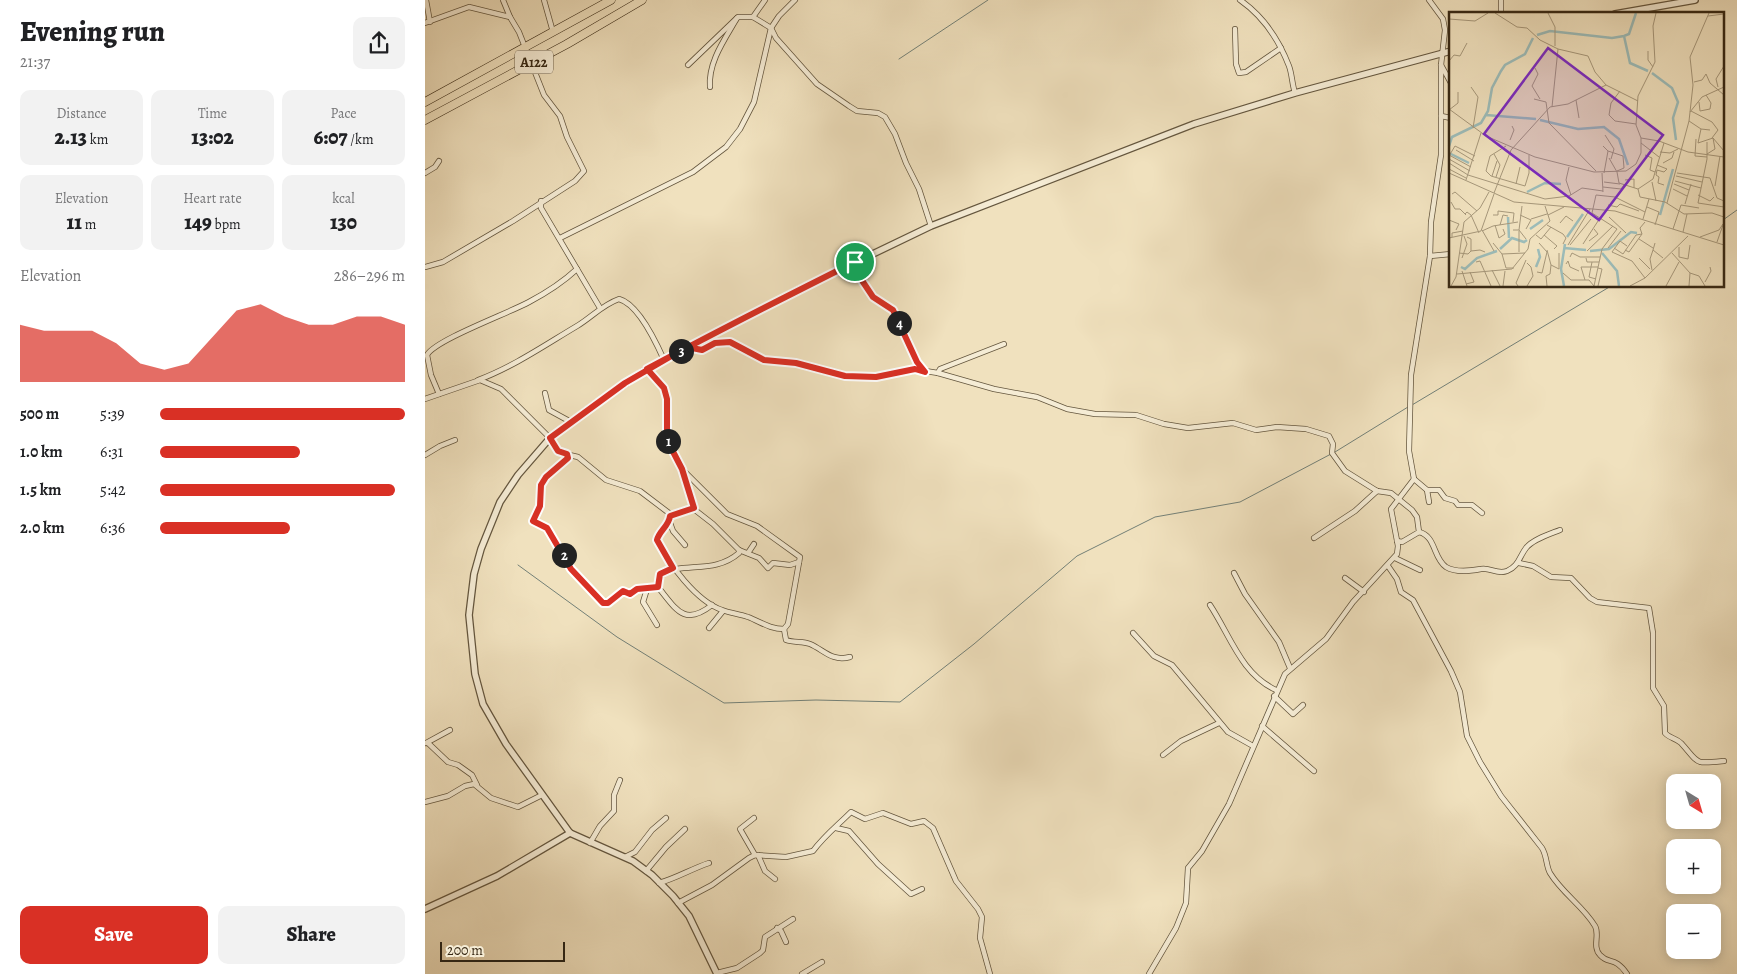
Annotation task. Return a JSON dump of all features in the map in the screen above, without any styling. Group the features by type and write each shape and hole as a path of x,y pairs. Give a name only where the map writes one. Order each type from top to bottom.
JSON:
{"highway":[{"name":"A122","path":"425,102 554,33 611,0"},
{"name":"A122","path":"425,120 531,64 642,0"}],"street":[{"path":"426,0 427,23 469,7 510,16"},
{"path":"425,267 448,259 575,181 584,171 559,116 544,95 526,48 503,0"},
{"path":"544,0 554,33"},
{"path":"753,17 765,0"},
{"path":"559,238 693,172 726,147 740,129 754,102 771,28 779,16 795,0"},
{"path":"1240,0 1258,14 1281,48 1289,66 1295,93"},
{"path":"1429,0 1443,19 1445,30 1441,65 1441,155 1431,222 1430,256 1411,375 1409,451 1414,479 1427,490 1439,490 1445,498 1455,501 1457,505 1472,505 1482,513"},
{"path":"1626,12 1695,0"},
{"path":"710,87 709,75 712,66 738,17"},
{"path":"689,65 738,17 753,17 771,28 776,38 817,84 857,111 878,113 885,117 895,134 906,163 919,189 931,226"},
{"path":"1235,30 1236,64 1239,73 1246,72 1281,48"},
{"path":"793,919 765,937 763,950 760,953 737,968 717,973 689,916 678,903 646,871 625,857 570,833 506,744 483,704 475,674 469,615 476,566 500,502 518,474 550,438 647,369 855,262 931,226 1160,136 1295,93 1449,52"},
{"path":"1441,65 1449,79"},
{"path":"1441,116 1449,118"},
{"path":"425,173 435,167 439,161"},
{"path":"541,201 541,208 600,308"},
{"path":"534,206 541,208"},
{"path":"1430,256 1449,254"},
{"path":"855,262 855,270 873,297 893,310 917,362 925,372"},
{"path":"439,394 428,364 427,355 432,348 531,301 577,269"},
{"path":"425,399 531,355 587,319 600,308 619,299 631,304 656,342 664,360"},
{"path":"687,347 702,350 715,343 730,342 764,360 796,363 845,376 876,377 915,369 1037,398 1067,409 1095,414 1136,415 1169,425 1194,428 1233,423 1256,430 1277,427 1320,432 1329,436 1333,444 1332,453 1345,470 1377,491 1391,493 1417,517 1419,532"},
{"path":"938,373 939,369 1004,344"},
{"path":"647,369 664,388 667,399 667,440 682,469 694,508 739,550 759,558 767,568 773,563 790,565 799,562"},
{"path":"469,382 480,380 501,389 550,438 558,451 578,457 606,480 639,491 665,509 670,518 673,531 685,545"},
{"path":"545,393 549,410 571,422"},
{"path":"425,455 439,446 455,440"},
{"path":"567,454 566,461 546,477 541,485 540,506 533,521 547,528 571,569 603,603 608,603 623,591 630,594 637,589 658,587"},
{"path":"682,469 727,514 766,532 785,547 795,551 800,557 789,624 784,629"},
{"path":"1149,974 1176,928 1186,904 1188,868 1216,828 1262,726 1276,690 1290,668 1326,639 1353,602 1395,558 1398,546 1391,509 1414,479"},
{"path":"1427,490 1429,502"},
{"path":"1314,538 1355,511 1377,491"},
{"path":"694,508 670,518 659,533 657,540 673,568 712,605 723,611 749,618 768,627 784,629"},
{"path":"1419,532 1429,536 1443,564 1455,570 1487,568 1497,572 1507,571 1519,562 1525,548 1533,542 1561,530"},
{"path":"1397,541 1402,542 1419,532"},
{"path":"748,553 754,544"},
{"path":"712,605 698,614 685,615 679,612 658,587 660,574 673,568 700,568 719,564 734,558 739,553 739,550"},
{"path":"1395,558 1420,570"},
{"path":"1519,562 1533,566 1551,577 1571,578 1589,598 1597,602 1649,608 1653,633 1653,688 1664,706 1665,733 1681,743 1695,761 1701,763 1724,760"},
{"path":"1388,566 1397,579 1401,592 1413,600 1451,670 1460,692 1467,736 1480,762 1501,796 1542,848 1547,857 1551,874 1581,906 1594,924 1597,929 1597,950 1601,957 1619,962 1627,974"},
{"path":"1234,573 1245,594 1279,642 1290,668"},
{"path":"1345,578 1364,592"},
{"path":"647,589 643,602 657,625"},
{"path":"1210,605 1246,665 1264,684 1276,690"},
{"path":"709,628 723,611"},
{"path":"784,629 786,640 810,644 831,657 843,660 850,657"},
{"path":"1133,633 1154,656 1172,666 1228,732 1253,746"},
{"path":"1274,696 1293,714 1303,705"},
{"path":"1163,755 1181,742 1219,723"},
{"path":"1262,726 1314,771"},
{"path":"450,730 426,743 448,762 472,775 477,785 491,798 518,808 542,795"},
{"path":"590,843 600,826 614,811 614,795 620,780"},
{"path":"425,802 447,796 470,784 477,785"},
{"path":"678,903 695,896 756,855 785,858 813,851 823,837 836,828 851,812 865,819 883,813 911,824 924,821 929,823 950,871 978,909 981,917 980,938 990,974"},
{"path":"625,857 635,852 647,836 666,818"},
{"path":"754,818 740,829 767,874 775,879"},
{"path":"836,828 849,831 878,864 911,894 923,889"},
{"path":"646,871 666,847 685,829"},
{"path":"425,910 497,876 570,833"},
{"path":"659,883 677,878 687,870 709,863"},
{"path":"777,928 781,931 787,942"},
{"path":"802,974 822,962"}],"waterway":[{"path":"899,59 988,0"},
{"path":"1725,219 1737,210"},
{"path":"1412,405 1608,288"},
{"path":"1335,452 1408,407"},
{"path":"518,565 617,637 724,703 816,700 900,702 974,644 1077,556 1155,517 1240,502 1331,454"}],"route":[{"path":"855,262 727,326 687,347 647,369 658,379 664,388 667,399 667,440 682,469 694,508 670,516 666,526 659,533 657,540 673,568 660,574 660,585 653,589 637,589 630,594 623,591 608,603 603,603 575,575 561,549 550,536 547,528 533,521 540,506 541,485 546,477 568,458 567,454 558,451 550,438 625,383 647,369 664,360 687,347 689,349 702,350 715,343 730,342 767,361 796,363 845,376 876,377 915,369 925,372 924,368 917,362 893,310 873,297 855,270 855,262"}]}
